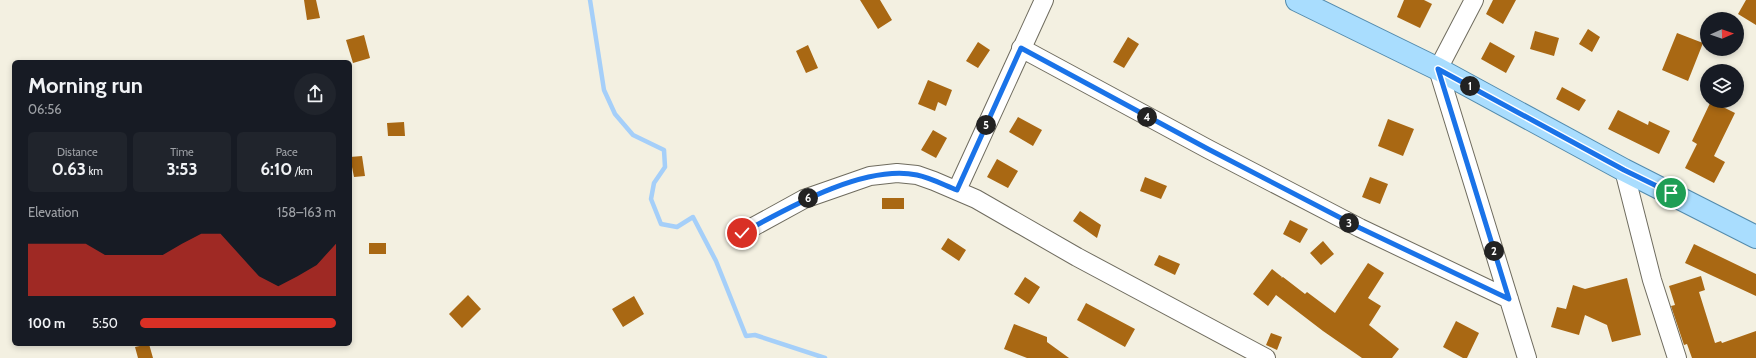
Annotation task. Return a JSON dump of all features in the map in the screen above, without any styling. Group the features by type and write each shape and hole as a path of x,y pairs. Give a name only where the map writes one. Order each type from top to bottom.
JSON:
{"main road":[{"path":"1298,0 1438,69 1624,170 1756,237"}],"street":[{"path":"957,190 1044,0"},
{"path":"1474,0 1438,69 1527,358"},
{"path":"1021,48 1208,149 1360,228 1509,299"},
{"path":"1624,170 1652,280 1677,358"},
{"path":"742,233 804,199 870,176 897,173 917,175 957,190 1266,358"}],"building":[{"path":"304,0 316,0 320,18 307,20"},
{"path":"860,0 880,0 892,20 878,29"},
{"path":"1404,0 1424,0 1432,4 1420,28 1397,17"},
{"path":"1493,0 1516,0 1503,24 1486,14"},
{"path":"1746,0 1756,0 1756,25 1744,18 1744,12 1739,12"},
{"path":"1588,29 1600,37 1592,52 1579,44"},
{"path":"1535,31 1559,38 1554,56 1530,49"},
{"path":"1677,33 1700,42 1700,51 1688,81 1662,70"},
{"path":"364,35 370,58 353,63 346,40"},
{"path":"1128,37 1139,44 1124,68 1113,62"},
{"path":"978,42 990,50 978,68 966,61"},
{"path":"1490,42 1515,56 1506,73 1481,59"},
{"path":"808,45 818,68 806,73 796,51"},
{"path":"928,80 952,90 946,106 938,102 935,111 918,104"},
{"path":"1562,87 1586,100 1579,111 1556,99"},
{"path":"1708,108 1725,108 1735,113 1714,156 1725,162 1714,183 1685,168 1697,144 1692,141"},
{"path":"1618,110 1648,125 1649,121 1670,131 1659,154 1608,129"},
{"path":"1018,117 1042,130 1033,146 1009,132"},
{"path":"1388,119 1414,129 1403,156 1378,146"},
{"path":"404,122 405,136 388,136 387,123"},
{"path":"933,130 947,138 936,158 921,150"},
{"path":"362,156 365,176 354,177 352,157"},
{"path":"997,159 1018,171 1008,188 987,177"},
{"path":"1145,177 1167,186 1161,199 1140,191"},
{"path":"1370,177 1388,184 1380,204 1362,197"},
{"path":"882,198 904,198 904,209 882,209"},
{"path":"1080,211 1101,225 1097,238 1073,221"},
{"path":"1290,220 1308,229 1300,243 1283,234"},
{"path":"948,238 966,250 959,261 941,249"},
{"path":"1323,241 1334,254 1321,265 1310,253"},
{"path":"369,243 386,243 386,254 369,254"},
{"path":"1694,244 1756,274 1756,296 1685,263"},
{"path":"1159,255 1180,264 1175,275 1154,265"},
{"path":"1368,263 1384,273 1368,298 1381,306 1369,325 1399,349 1392,358 1362,358 1323,331 1276,295 1268,306 1253,294 1272,269 1282,277 1281,278 1283,277 1305,294 1307,292 1335,313"},
{"path":"1701,276 1705,290 1699,292 1715,343 1721,341 1722,343 1756,331 1756,358 1692,358 1687,344 1684,345 1671,306 1675,305 1669,286"},
{"path":"1025,277 1040,287 1029,304 1014,294"},
{"path":"1627,278 1641,335 1612,342 1607,325 1585,315 1579,335 1551,327 1557,307 1566,309 1573,285 1585,289"},
{"path":"468,295 481,309 462,328 449,314"},
{"path":"634,296 644,314 623,327 612,309"},
{"path":"1086,303 1135,329 1125,347 1077,320"},
{"path":"1456,321 1479,333 1467,358 1463,358 1443,347"},
{"path":"1014,324 1047,337 1047,342 1069,358 1027,358 1004,349"},
{"path":"1271,333 1282,337 1277,350 1266,345"},
{"path":"150,346 153,358 138,358 135,347"}],"waterway":[{"path":"590,0 604,90 615,114 633,135 664,150 665,167 654,183 651,199 661,224 677,227 693,217 716,261 746,336 755,335 825,358"}],"route":[{"path":"742,233 804,199 870,176 897,173 917,175 957,190 1021,48 1208,149 1360,228 1509,299 1438,69 1624,170 1671,193"}]}
